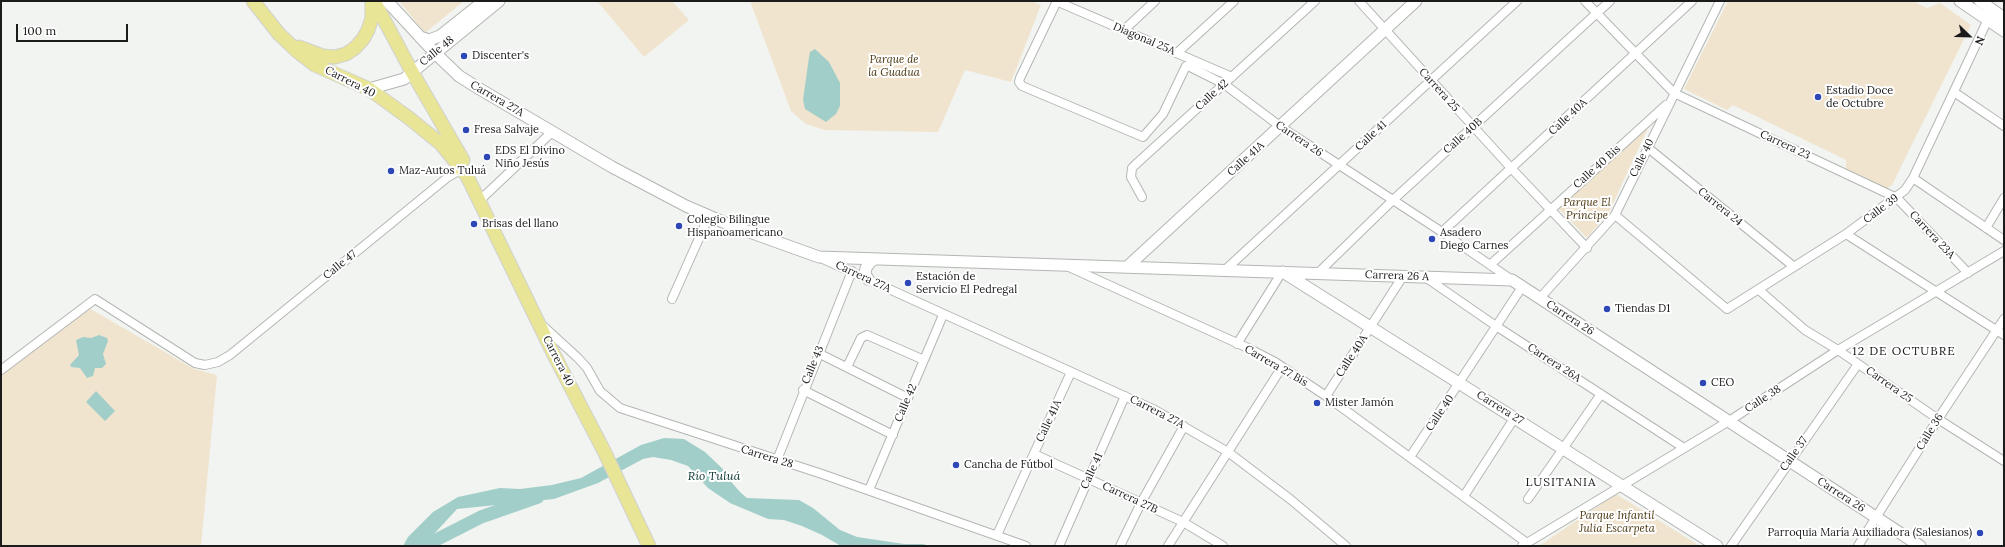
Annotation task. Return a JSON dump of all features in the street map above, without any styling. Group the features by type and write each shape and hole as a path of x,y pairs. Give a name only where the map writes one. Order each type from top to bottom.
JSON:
{"main road":[{"name":"Carrera 40","path":"252,1 279,34 315,65 369,89 430,134 465,171"},
{"name":"Carrera 40","path":"373,1 465,171 478,202 518,278 604,451 649,546"},
{"path":"279,34 311,53 335,57 346,54 355,48 363,39 368,30 372,18 373,1"}],"street":[{"name":"Carrera 27A","path":"387,1 435,53 459,76 612,167 709,216 819,257 852,271 943,314 1125,396 1184,426 1228,452 1290,499 1346,546"},
{"name":"Calle 48","path":"420,37 430,40 440,36 484,1"},
{"name":"Calle 48","path":"369,89 395,83 404,79 499,1"},
{"name":"Diagonal 25A","path":"1057,1 1067,3 1124,30 1232,77"},
{"name":"Carrera 26","path":"1057,1 1020,78 1019,82 1022,86 1143,137 1162,114 1186,66 1224,84 1281,127 1339,167 1393,200 1522,287 1920,546"},
{"path":"1124,30 1155,1"},
{"path":"1177,53 1234,1"},
{"name":"Calle 42","path":"1142,197 1131,177 1132,168 1315,1"},
{"name":"Carrera 25","path":"1359,1 1430,81 1587,248"},
{"name":"Calle 41A","path":"1127,267 1281,127 1416,1"},
{"name":"Calle 41","path":"1225,270 1339,167 1517,1"},
{"path":"1585,1 1674,93"},
{"name":"Calle 40B","path":"1318,273 1393,200 1610,1"},
{"name":"Calle 40A","path":"1442,232 1636,55 1692,1"},
{"name":"Calle 40","path":"1540,298 1587,248 1615,214 1720,1"},
{"path":"1960,1 1988,8 2004,18"},
{"path":"1988,8 2004,31"},
{"name":"Calle 39","path":"1615,214 1727,309 1846,234 1897,198 1905,190 1913,178 1954,92 1988,8"},
{"path":"1954,92 2004,126"},
{"name":"Carrera 23","path":"1674,93 1897,198"},
{"name":"Calle 40 Bis","path":"1490,265 1550,209 1670,102"},
{"path":"1646,123 1656,129"},
{"path":"478,202 553,131"},
{"name":"Carrera 24","path":"1647,147 1794,266"},
{"name":"Calle 47","path":"1,370 95,299 195,363 205,365 213,364 230,354 448,178 465,171"},
{"path":"1913,178 2004,240"},
{"name":"Carrera 23A","path":"1897,198 1968,273"},
{"path":"1986,228 2004,198"},
{"path":"672,299 709,216"},
{"path":"1846,234 2004,335"},
{"name":"Calle 38","path":"1525,544 1730,421 1838,350 2004,251"},
{"name":"Carrera 26 A","path":"819,257 1512,280"},
{"path":"868,279 865,274 866,268 870,262 875,259"},
{"name":"Carrera 27 Bis","path":"1064,265 1237,344 1282,367 1326,396 1464,496 1525,544"},
{"name":"Calle 43","path":"776,460 852,271"},
{"path":"1237,344 1282,272"},
{"name":"Carrera 27","path":"1282,272 1623,485 1717,546"},
{"name":"Calle 40A","path":"1326,396 1403,276"},
{"name":"Carrera 26A","path":"1425,277 1496,326 1684,448"},
{"name":"Calle 40","path":"1410,457 1460,384 1522,287"},
{"name":"Carrera 25","path":"1759,290 1805,330 1838,350 1938,419 2004,461"},
{"name":"Calle 42","path":"869,490 943,314"},
{"name":"Calle 36","path":"1858,546 1938,419 2004,319"},
{"name":"Carrera 28","path":"539,322 578,358 587,368 600,391 620,408 869,490 1026,546"},
{"path":"847,368 861,338 867,335 924,360"},
{"path":"818,353 908,398"},
{"name":"Calle 37","path":"1732,546 1789,461 1858,364"},
{"path":"1168,546 1282,367"},
{"name":"Calle 41A","path":"997,536 1071,372"},
{"path":"803,390 893,435"},
{"path":"1528,498 1601,394"},
{"name":"Calle 41","path":"1059,546 1125,396"},
{"path":"1464,496 1515,417"},
{"path":"1120,546 1141,503 1184,426"},
{"name":"Carrera 27B","path":"1034,454 1184,522 1223,546"}],"green space":[{"path":"399,1 464,1 425,33"},
{"path":"597,1 672,1 689,20 644,57"},
{"name":"Parque de la Guadua","path":"750,1 1031,1 1041,5 1011,82 965,70 938,132 825,130 806,124 791,111"},
{"name":"Estadio Doce de Octubre","path":"1728,1 1913,1 1927,8 1940,3 1971,25 1892,185 1886,189 1846,169 1846,160 1733,105 1727,110 1684,89"},
{"name":"Parque El Príncipe","path":"1649,126 1610,210 1587,238 1559,209"},
{"path":"89,308 194,369 217,375 201,546 1,546 1,376"},
{"name":"Parque Infantil Julia Escarpeta","path":"1616,494 1700,546 1539,546"}],"water":[{"path":"815,49 829,62 840,83 840,106 836,114 826,122 805,109 803,100 810,52"},
{"path":"99,335 107,338 108,341 103,354 106,364 102,368 95,368 93,376 87,378 80,368 71,367 70,365 79,355 76,340 83,337 91,338"},
{"path":"96,391 115,411 105,421 86,402"},
{"name":"Río Tuluá","path":"664,438 684,439 705,452 725,471 727,477 747,498 799,500 813,508 840,530 857,537 930,546 841,546 802,526 784,520 768,519 730,503 708,488 688,466 671,460 653,457 643,459 598,483 554,499 457,509 423,546 403,546 408,537 433,512 458,497 500,488 520,489 552,485 581,478 641,445"}],"waterway":[{"name":"Río Tuluá","path":"424,546 481,517 538,497"}],"place":[{"name":"Discenter's","path":"464,56"},
{"name":"Estadio Doce de Octubre","path":"1818,97"},
{"name":"Fresa Salvaje","path":"466,130"},
{"name":"EDS El Divino Niño Jesús","path":"487,157"},
{"name":"Maz-Autos Tuluá","path":"391,171"},
{"name":"Brisas del llano","path":"474,224"},
{"name":"Colegio Bilingue Hispanoamericano","path":"679,226"},
{"name":"Asadero Diego Carnes","path":"1432,239"},
{"name":"Estación de Servicio El Pedregal","path":"908,283"},
{"name":"Tiendas D1","path":"1607,309"},
{"name":"CEO","path":"1703,383"},
{"name":"Mister Jamón","path":"1317,403"},
{"name":"Cancha de Fútbol","path":"956,465"},
{"name":"Parroquia María Auxiliadora (Salesianos)","path":"1980,533"}],"district":[{"name":"12 DE OCTUBRE","path":"1904,352"},
{"name":"LUSITANIA","path":"1561,483"}]}
